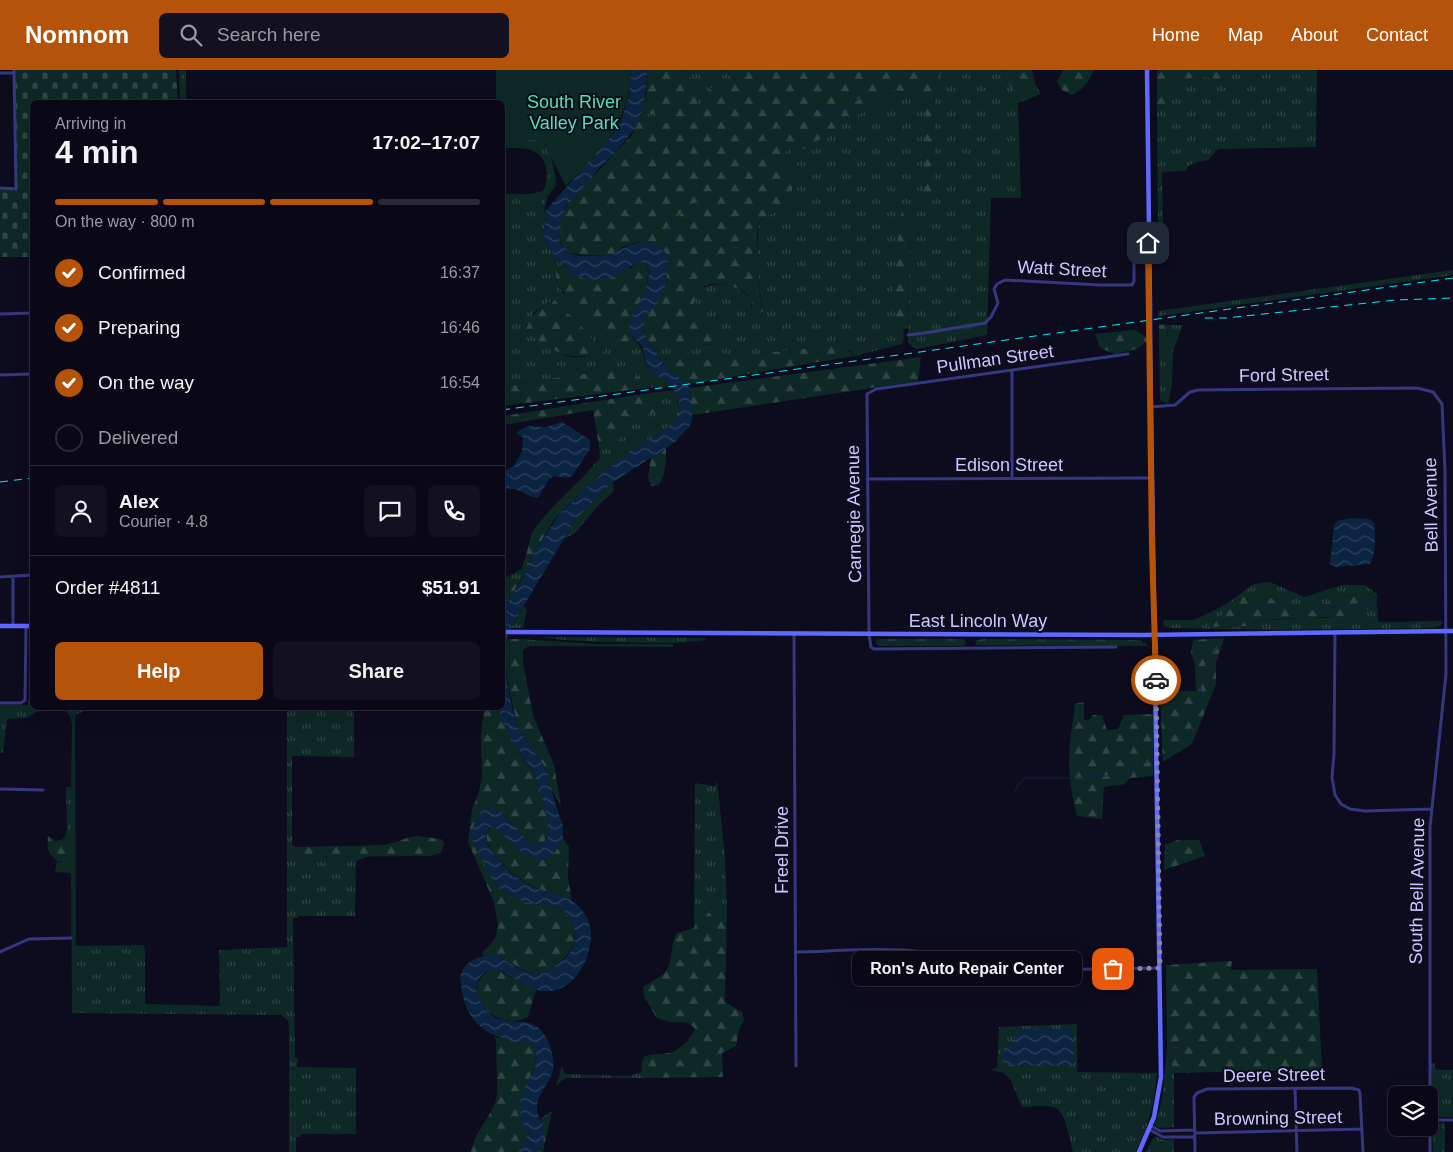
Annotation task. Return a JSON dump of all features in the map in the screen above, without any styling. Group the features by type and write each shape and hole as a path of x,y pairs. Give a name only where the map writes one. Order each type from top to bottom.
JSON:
{"main road":[{"path":"1139,1152 1150,1128 1160,1091 1162,1047 1151,478 1147,70"},
{"path":"0,626 30,626"},
{"name":"East Lincoln Way","path":"505,632 1155,635 1453,631"}],"street":[{"path":"0,73 14,72 16,188 0,188"},
{"name":"Watt Street","path":"908,335 985,323 991,317 998,303 994,289 997,284 1005,280 1100,286 1132,285 1134,281 1134,245 1148,243"},
{"path":"0,314 30,313"},
{"name":"Pullman Street","path":"866,394 876,388 1128,354"},
{"path":"1012,371 1012,479"},
{"path":"0,375 30,374"},
{"name":"Ford Street","path":"1150,407 1176,405 1190,392 1198,390 1424,389"},
{"name":"Bell Avenue","path":"1424,389 1436,395 1442,404 1443,411 1446,631"},
{"name":"Carnegie Avenue","path":"866,394 869,634"},
{"name":"Edison Street","path":"867,479 1151,478"},
{"path":"0,577 30,575"},
{"path":"12,576 12,626"},
{"path":"0,702 21,703 26,698 26,626"},
{"name":"South Bell Avenue","path":"1430,1086 1430,827 1446,674 1446,631"},
{"path":"1335,633 1334,754 1332,777 1335,796 1350,809 1365,811 1432,809"},
{"name":"Freel Drive","path":"794,634 796,1066"},
{"path":"869,634 871,647 874,648 1116,647"},
{"path":"0,790 43,790"},
{"path":"0,952 28,939 71,938"},
{"path":"796,952 913,951 1009,968 1034,970 1160,968"},
{"name":"Deere Street","path":"1195,1133 1194,1097 1197,1093 1207,1089 1351,1088 1359,1090 1362,1130"},
{"path":"1295,1089 1297,1152"},
{"path":"1438,1120 1453,1120"},
{"name":"Browning Street","path":"1150,1128 1163,1136 1195,1133 1362,1130"},
{"name":"Browning Street","path":"1150,1128 1160,1131 1195,1133"},
{"path":"1362,1130 1363,1152"},
{"path":"1195,1133 1195,1152"},
{"name":"South Bell Avenue","path":"1430,1136 1430,1152"}],"green space":[{"path":"14,70 176,70 178,100 30,100 30,257 0,257 0,188 16,189"},
{"path":"179,70 186,70 186,100 180,100"},
{"name":"South River Valley Park","path":"496,70 632,70 625,106 619,121 602,147 566,186 542,140 505,140 505,100 496,100"},
{"path":"648,70 687,70 701,98 687,115 676,117 642,113"},
{"path":"687,70 726,70 729,75 736,79 736,83 729,87 717,86 710,89 700,108 689,118 672,123 639,120 642,113 676,117 701,98"},
{"path":"726,70 943,70 935,81 933,200 926,200 924,190 926,102 924,94 894,90 883,101 858,114 805,149 789,150 776,159 784,168 792,170 792,202 760,220 757,236 758,284 763,311 757,315 752,314 752,302 748,295 731,286 707,285 699,292 693,307 716,333 719,344 653,348 644,330 644,318 666,285 667,279 653,243 641,242 630,244 608,255 573,253 561,244 558,233 559,223 563,212 572,199 631,136 639,120 672,123 689,118 700,108 710,89 717,86 729,87 736,83 736,79 729,75"},
{"path":"943,70 1000,70 1006,82 1028,86 1034,78 1041,94 1018,103 1021,198 991,198 987,335 917,349 908,342 910,213 907,208 902,210 897,252 899,325 904,334 902,344 855,356 850,350 829,346 766,353 740,360 681,358 661,360 653,348 695,344 713,345 705,321 693,307 696,296 708,286 724,285 740,291 752,300 751,309 762,303 757,262 760,220 792,202 792,170 784,168 775,159 785,151 797,147 883,101 894,90 925,94 932,200 935,81"},
{"path":"1000,70 1032,70 1034,78 1028,86 1015,91 1006,82"},
{"path":"1063,70 1094,70 1085,85 1071,95 1062,90 1057,81"},
{"path":"1157,70 1239,70 1223,80 1206,77 1171,80 1166,105 1157,108"},
{"path":"1239,70 1317,70 1316,147 1218,149 1208,160 1192,164 1185,171 1162,172 1163,228 1158,225 1157,108 1162,107 1170,91 1171,80 1206,77 1223,80"},
{"path":"505,140 542,140 551,156 556,178 555,187 547,197 544,210 547,209 543,234 550,250 563,264 556,270 556,280 563,293 620,343 634,340 641,347 649,369 673,386 656,388 624,368 505,387 505,194 530,194 543,191 547,178 546,165 543,159 534,151 505,148","holes":["555,300 603,351 576,357 561,353 532,314 547,303"]},
{"path":"907,208 910,213 908,328 903,330 897,321 894,307 894,273 902,210"},
{"path":"638,262 643,262 646,266 648,278 641,299 629,324 634,340 620,343 607,341 596,332 566,295 557,282 556,270 563,264 567,268 631,268"},
{"path":"1453,270 1453,275 1159,316 1158,311"},
{"path":"555,300 604,352 570,356 553,350 525,332 536,312"},
{"path":"1159,325 1168,325 1167,342 1161,344 1159,340"},
{"path":"1168,325 1183,325 1173,351 1172,384 1168,404 1160,400 1159,340 1161,343 1168,336"},
{"path":"1133,330 1147,338 1146,342 1137,349 1115,354 1100,348 1095,334"},
{"path":"829,346 843,348 855,356 688,384 671,372 661,360 681,358 740,360 766,353"},
{"path":"921,357 918,381 692,415 689,388"},
{"path":"624,368 654,387 505,406 505,387"},
{"path":"675,390 680,410 679,416 674,423 651,438 584,490 560,513 554,513 545,525 539,523 600,458 599,446 605,448 618,440 634,421 647,416 659,398 656,392"},
{"path":"656,392 659,398 658,410 634,421 618,440 605,449 599,446 593,410 505,425 505,416"},
{"path":"666,448 663,476 659,485 651,486 648,477 651,458"},
{"path":"613,482 614,491 574,534 563,539 575,520"},
{"path":"554,513 560,513 531,558 525,559 532,532 539,523 545,525"},
{"path":"531,558 527,571 519,583 513,581 505,588 505,578 521,569 525,559"},
{"path":"513,581 519,583 505,606 505,588"},
{"path":"1270,582 1304,597 1342,585 1365,585 1377,594 1377,598 1367,594 1353,594 1305,611 1265,596 1239,597 1227,607 1220,618 1211,622 1223,627 1250,626 1260,621 1324,618 1376,608 1377,603 1378,622 1443,621 1441,625 1434,628 1269,630 1170,628 1164,626 1163,620 1194,620 1223,606 1254,584"},
{"path":"1353,594 1367,594 1377,598 1376,608 1341,616 1278,619 1260,621 1250,626 1209,627 1211,622 1220,618 1227,607 1239,597 1248,595 1265,596 1305,611"},
{"path":"524,606 527,610 523,628 511,628"},
{"path":"541,637 704,638 707,640 673,643 604,642"},
{"path":"1224,638 1216,663 1216,684 1192,744 1163,762 1160,691 1196,691 1195,665 1191,652 1193,640"},
{"path":"506,639 519,639 523,650 523,663 533,715 554,765 561,805 551,789 547,770 518,729 507,679"},
{"path":"519,639 596,644 673,644 673,647 529,646 523,650"},
{"path":"878,639 962,639 966,643 963,646 879,646 875,642"},
{"path":"982,639 1139,640 1143,641 1143,645 1144,642 1148,646 976,645 975,641"},
{"path":"28,700 30,700 30,710 40,710 27,718 7,719 3,753 0,753 0,705 28,705"},
{"path":"1084,702 1084,719 1088,721 1093,715 1102,715 1107,730 1118,729 1124,715 1153,714 1153,776 1130,778 1125,784 1104,787 1102,819 1077,816 1072,789 1069,768 1070,740 1075,704"},
{"path":"65,710 141,710 84,711 76,715 75,718 76,946 144,945 145,1003 220,1006 219,950 287,947 287,710 354,710 354,757 292,756 292,845 296,847 296,853 300,857 369,856 356,861 355,916 298,916 298,918 293,918 295,1058 298,1058 297,1067 356,1068 356,1134 301,1134 301,1137 296,1137 296,1152 289,1152 289,1025 288,1021 281,1015 72,1013 71,873 55,872 57,861 61,862 72,854 65,837 67,830 66,787 71,787 71,718"},
{"path":"484,710 499,710 509,735 533,773 543,798 549,831 544,842 538,845 532,845 505,815 471,832 482,858 524,902 564,910 570,919 574,929 571,949 562,960 544,972 537,973 522,970 503,959 484,956 482,953 496,936 498,926 494,902 468,842 472,809 482,778 481,735"},
{"path":"717,780 725,856 727,911 721,909 694,928 695,783 712,786 716,785"},
{"path":"491,827 504,834 523,854 560,846 563,838 569,847 568,877 572,901 530,885 510,871 488,845 487,836"},
{"path":"48,836 56,841 65,837 73,854 70,861 57,861 49,853"},
{"path":"417,836 441,839 444,843 441,853 430,856 300,857 296,853 296,847 383,845"},
{"path":"1177,840 1199,840 1205,856 1164,870 1165,845"},
{"path":"721,909 727,911 725,1002 742,1012 744,1020 739,1030 736,1046 722,1053 723,1077 641,1078 644,1057 672,1052 680,1048 695,1029 687,1023 670,1022 657,1018 644,997 643,987 661,976 668,968 677,933 694,928 699,921 711,912"},
{"path":"1232,961 1231,970 1317,969 1322,1070 1174,1073 1167,1048 1166,965"},
{"path":"490,970 497,970 536,990 528,1017 515,1021 503,1020 493,1015 484,1007 478,998 477,987 481,978"},
{"path":"1077,1024 1077,1072 1157,1073 1150,1114 1135,1152 1073,1152 1065,1121 1056,1108 1024,1107 1021,1105 1011,1081 1004,1073 991,1070 997,1067 999,1027"},
{"path":"494,1037 532,1044 535,1049 536,1059 528,1082 522,1110 527,1141 518,1152 471,1152 475,1139 495,1103 497,1082 496,1040"},
{"path":"1167,1048 1174,1073 1174,1127 1160,1128 1155,1123 1162,1095"},
{"path":"1431,1063 1434,1063 1435,1068 1438,1070 1453,1070 1453,1117 1438,1117 1438,1086 1431,1086"},
{"path":"562,1066 565,1074 629,1076 641,1072 641,1078 567,1078 556,1087"},
{"path":"552,1111 543,1152 540,1152 544,1133 541,1118"},
{"path":"1438,1123 1445,1123 1445,1152 1433,1152 1432,1136 1438,1136"},
{"path":"1156,1136 1163,1140 1174,1139 1174,1152 1146,1152"}],"water":[{"path":"632,70 648,70 644,106 637,126 565,208 558,235 561,245 572,254 579,256 611,255 629,245 641,242 653,243 664,251 668,257 666,285 658,302 644,318 644,330 648,341 664,364 671,372 688,384 692,407 692,421 674,443 613,482 575,520 513,624 505,644 505,606 525,575 533,554 559,515 609,468 640,444 666,429 679,416 679,403 673,386 650,370 642,347 629,330 630,322 649,276 648,268 643,262 638,262 612,278 587,280 574,275 567,268 550,250 543,234 547,209 612,135 622,118 629,94"},
{"path":"562,422 590,440 590,449 572,476 568,478 554,476 549,479 538,498 516,490 505,490 505,471 514,466 522,451 523,437 517,434 518,431 529,426 546,427"},
{"path":"1352,518 1369,519 1374,523 1375,544 1372,559 1370,564 1336,567 1330,564 1334,526 1337,521"},
{"path":"505,668 518,729 547,770 554,800 563,826 563,838 560,846 554,853 548,858 539,861 523,854 496,828 490,827 486,837 489,848 508,870 519,879 531,886 567,898 577,904 590,925 590,948 587,958 576,977 559,989 537,990 496,970 485,972 478,982 478,996 491,1015 502,1020 534,1025 544,1034 552,1051 553,1070 537,1105 537,1112 544,1129 544,1138 540,1152 518,1152 527,1141 521,1113 521,1095 535,1067 536,1052 532,1044 496,1036 479,1026 465,1004 460,980 464,967 469,962 486,956 500,958 531,973 546,971 565,958 570,952 575,938 572,923 564,910 524,902 499,888 489,874 471,836 473,827 480,814 486,808 492,808 500,811 532,845 544,842 547,838 548,828 545,810 537,782 504,724 499,710 505,710"},
{"path":"1040,1028 1044,1030 1071,1030 1074,1035 1074,1063 1071,1066 1011,1065 1003,1063 1003,1050 1015,1038 1017,1032"}],"waterway":[{"path":"667,279 675,276 678,272 677,261 667,242 667,228 675,218 693,204 710,197 729,183 745,168 756,148 783,122 808,110 841,108 862,98 880,97 908,70"},
{"path":"1021,70 1025,74"},
{"path":"1228,621 1252,604 1281,604 1294,611 1301,612 1354,604 1375,605"},
{"path":"1160,755 1180,746 1191,733 1194,714 1200,698 1202,670 1217,648"},
{"path":"1014,793 1017,786 1025,778 1074,778 1120,775 1155,758"}],"railway":[{"path":"505,410 1453,278"},
{"path":"1205,318 1226,318 1396,300 1453,298"},
{"path":"0,482 30,478"}],"way so far":[{"path":"1113,969 1160,968 1156,680"}],"place":[{"name":"Ron's Auto Repair Center","path":"1113,969"}],"route":[{"path":"1148,243 1152,547 1156,680"}]}
